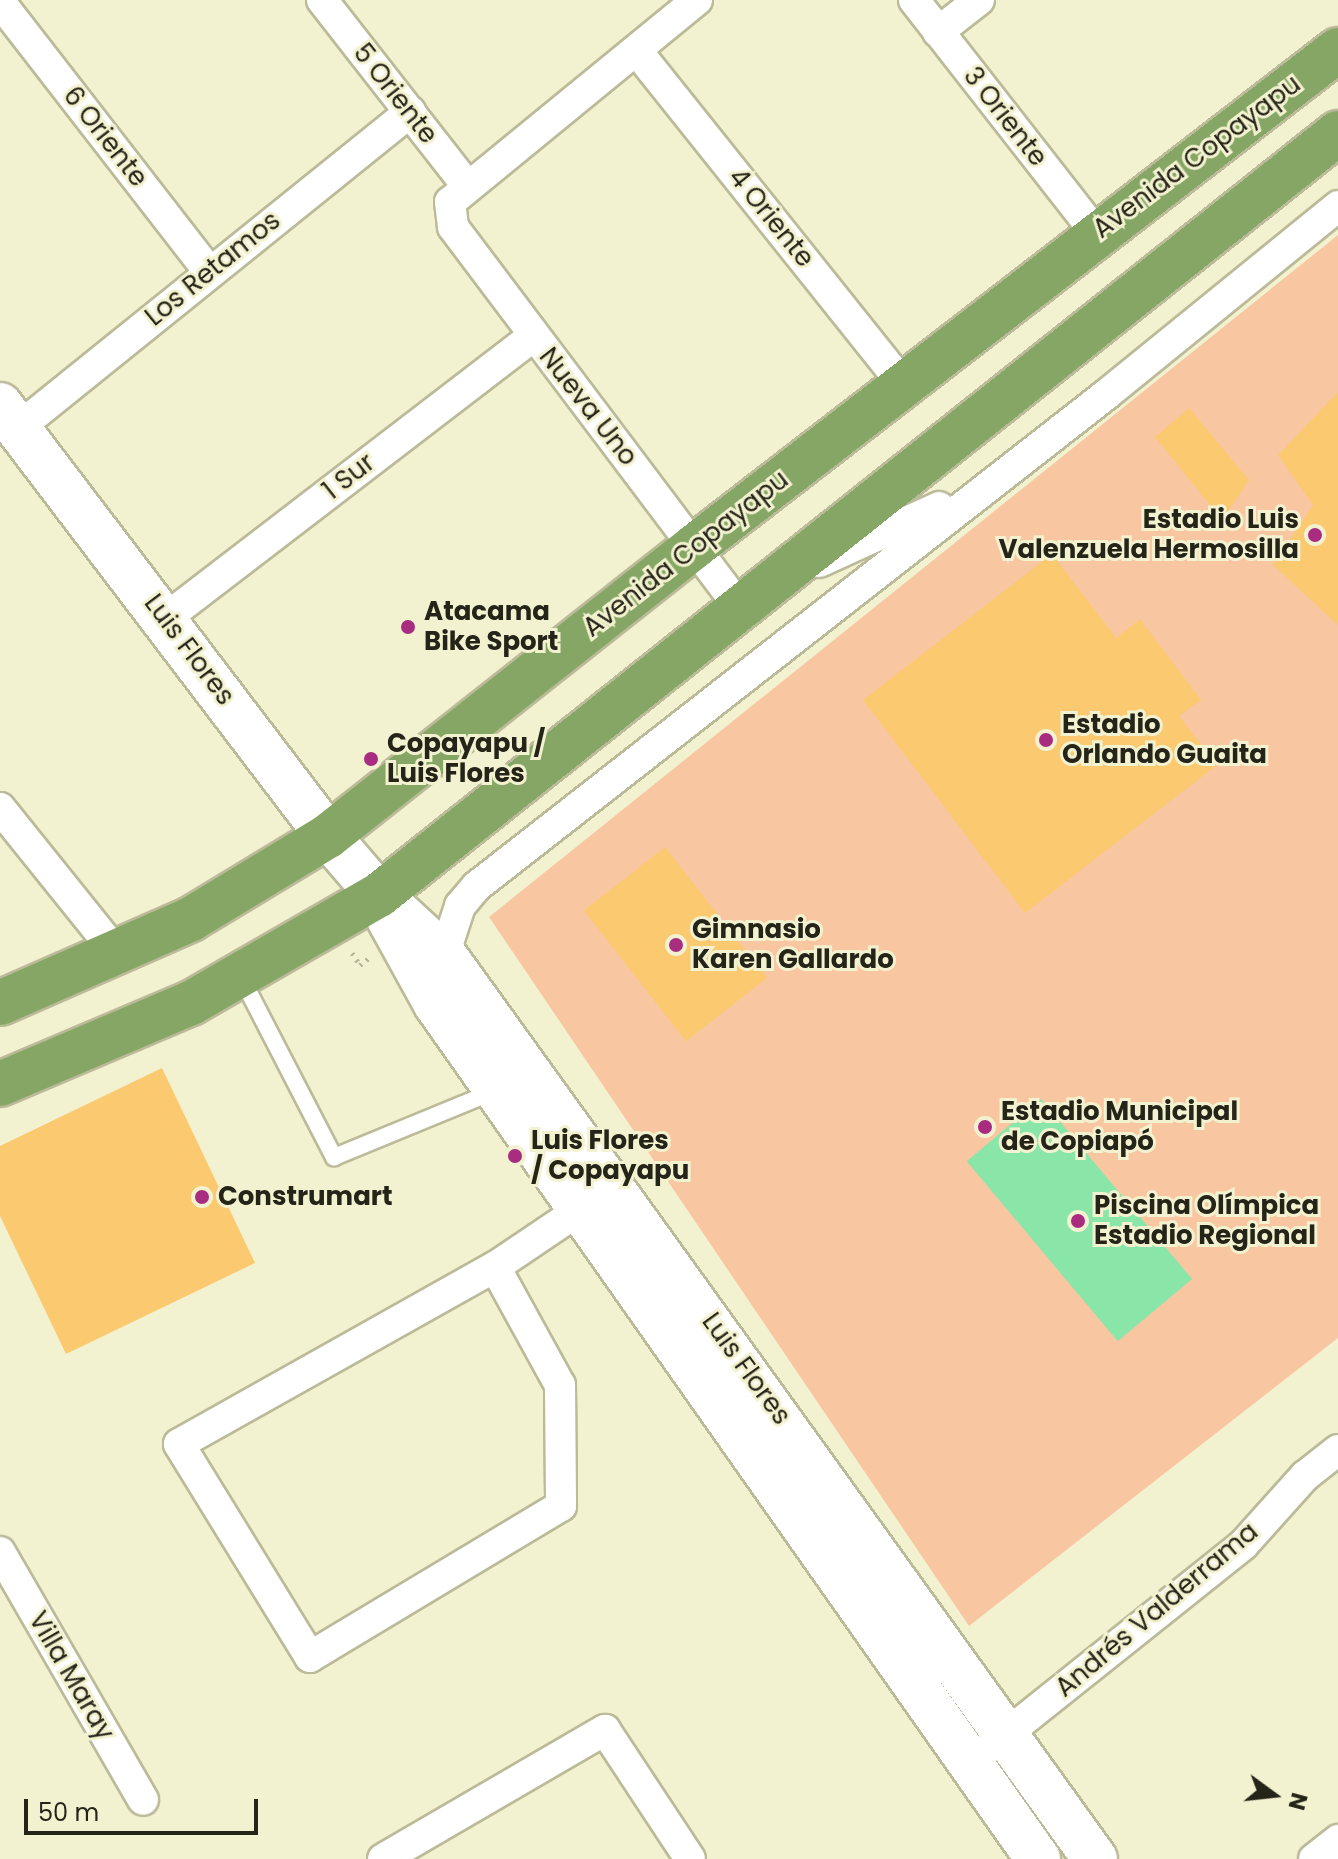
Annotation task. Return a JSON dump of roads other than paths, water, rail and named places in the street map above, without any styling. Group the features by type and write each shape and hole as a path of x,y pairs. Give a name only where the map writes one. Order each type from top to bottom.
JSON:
{"highway":[{"name":"Avenida Copayapu","path":"0,1003 118,955 256,884 328,836 1096,233 1338,50"},
{"path":"0,1084 191,1003 379,895 1338,133"}],"main road":[{"name":"Luis Flores","path":"9,416 166,618 328,836 379,895 444,955 615,1186 1095,1859"},
{"name":"Luis Flores","path":"379,895 436,1004 1038,1859"}],"street":[{"name":"5 Oriente","path":"322,0 410,112 459,194"},
{"path":"459,194 697,0"},
{"name":"3 Oriente","path":"914,0 1096,233"},
{"path":"938,32 979,0"},
{"name":"6 Oriente","path":"0,2 209,271"},
{"name":"4 Oriente","path":"637,51 904,385"},
{"name":"Los Retamos","path":"9,416 209,271 410,112"},
{"name":"Nueva Uno","path":"459,194 453,227 695,546 753,596"},
{"path":"444,955 460,906 477,886 984,486 1107,394 1338,206"},
{"name":"1 Sur","path":"166,618 533,336"},
{"path":"753,596 984,486"},
{"path":"0,808 118,955"},
{"path":"495,1267 560,1385 561,1506 310,1657 179,1444 495,1267 615,1186"},
{"name":"Andrés Valderrama","path":"970,1763 1243,1545 1305,1476 1338,1450"},
{"name":"Villa Maray","path":"0,1552 143,1800"},
{"path":"383,1859 605,1730 690,1859"},
{"path":"1314,1859 1338,1840"}],"lane":[{"path":"241,976 334,1157 497,1091"}],"place":[{"name":"Estadio Luis Valenzuela Hermosilla","path":"1315,535"},
{"name":"Atacama Bike Sport","path":"408,627"},
{"name":"Estadio Orlando Guaita","path":"1046,740"},
{"name":"Copayapu / Luis Flores","path":"371,759"},
{"name":"Gimnasio Karen Gallardo","path":"676,945"},
{"name":"Estadio Municipal de Copiapó","path":"985,1127"},
{"name":"Luis Flores / Copayapu","path":"515,1156"},
{"name":"Construmart","path":"202,1197"},
{"name":"Piscina Olímpica Estadio Regional","path":"1078,1221"}]}
